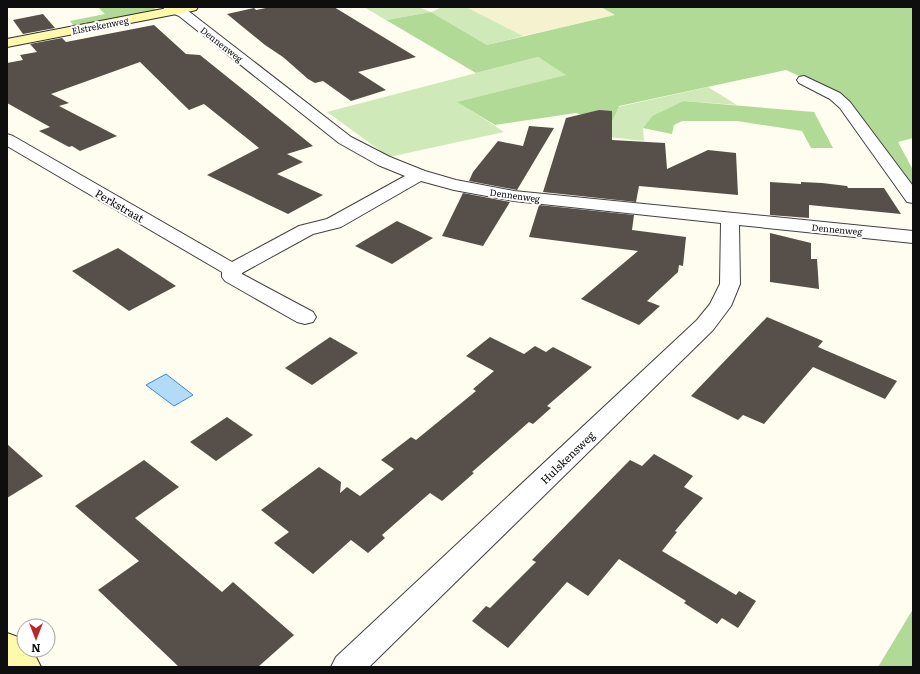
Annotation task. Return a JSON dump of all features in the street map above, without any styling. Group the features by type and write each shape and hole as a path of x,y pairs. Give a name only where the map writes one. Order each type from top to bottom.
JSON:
{"street":[{"name":"Elstrekenweg","path":"7,43 173,9 192,7"},
{"name":"Dennenweg","path":"173,9 190,18 345,140 384,161 419,175 454,185 514,196 913,237"},
{"path":"804,80 835,96 845,105 913,198"},
{"name":"Perkstraat","path":"7,139 232,270 232,277 305,317"},
{"path":"232,270 306,230 334,223 419,175"},
{"name":"Hulskensweg","path":"347,667 705,325 720,306 730,284 730,219"},
{"path":"7,647 25,667"}],"shaded area":[{"path":"466,7 601,7 616,15 523,36"}],"green space":[{"path":"98,7 153,7 156,10 74,26 70,21 105,14"},
{"path":"364,7 418,7 431,12 386,20"},
{"path":"442,7 466,7 523,36 487,45 431,12"},
{"path":"601,7 913,7 913,138 898,142 913,170 913,192 848,106 817,84 786,70 619,106 611,124 576,113 495,125 457,102 566,75 538,57 476,73 386,20 431,12 487,45 615,15"},
{"path":"538,57 567,75 458,102 504,132 389,157 327,112"},
{"path":"708,87 737,105 683,101 652,116 643,128 644,141 609,137 611,124 618,107"},
{"path":"683,101 814,112 833,148 811,148 802,131 737,121 682,121 674,125 672,134 643,128 652,116"},
{"path":"913,609 913,667 878,667"}],"water":[{"path":"166,374 193,395 174,406 146,385"}],"building":[{"path":"271,7 334,7 416,57 358,72 386,90 351,101 323,81 315,83 308,79 283,57 265,45 227,14 254,8 256,10"},
{"path":"43,14 55,28 23,34 13,20"},
{"path":"154,25 186,54 200,55 313,146 287,154 303,162 277,174 323,195 288,214 207,175 259,148 204,104 189,110 140,62 51,94 69,103 59,106 117,136 80,151 72,146 69,147 39,131 50,127 7,103 7,63 23,60 20,55 37,52 30,44 62,38 66,42"},
{"path":"599,110 612,111 612,140 665,143 667,169 708,150 736,153 738,195 639,186 636,202 543,192 566,118"},
{"path":"529,126 554,128 517,190 469,181 473,172 498,141 523,146"},
{"path":"770,182 801,184 801,182 822,183 847,186 848,188 884,188 901,214 809,205 809,218 770,215"},
{"path":"463,193 510,202 483,246 442,236"},
{"path":"539,205 634,215 632,230 686,237 683,266 679,265 678,272 647,301 660,306 639,325 581,299 638,251 529,237"},
{"path":"397,221 433,238 392,264 355,246"},
{"path":"770,233 811,243 811,259 817,259 819,289 770,282"},
{"path":"118,248 176,286 129,311 72,271"},
{"path":"767,317 823,341 818,347 897,381 885,399 813,367 764,424 743,415 738,420 691,396"},
{"path":"330,337 358,353 312,385 285,368"},
{"path":"490,337 524,354 535,346 546,352 553,347 592,367 547,406 551,408 533,424 529,422 472,472 474,473 442,501 430,493 382,535 385,538 368,553 351,540 313,574 274,543 289,532 261,510 319,467 341,482 340,493 347,487 360,496 394,469 381,460 411,437 416,440 476,391 473,389 494,371 466,356"},
{"path":"227,417 253,435 216,461 190,442"},
{"path":"7,444 43,476 7,498"},
{"path":"654,454 693,476 684,487 703,498 675,531 677,532 662,551 736,595 739,591 756,601 738,628 722,618 717,624 684,603 686,601 619,559 588,596 567,582 508,648 472,621 486,606 490,608 536,562 532,560 630,460 642,466"},
{"path":"144,460 179,487 135,518 222,592 233,582 294,635 258,667 179,667 98,590 139,561 75,506"}]}
